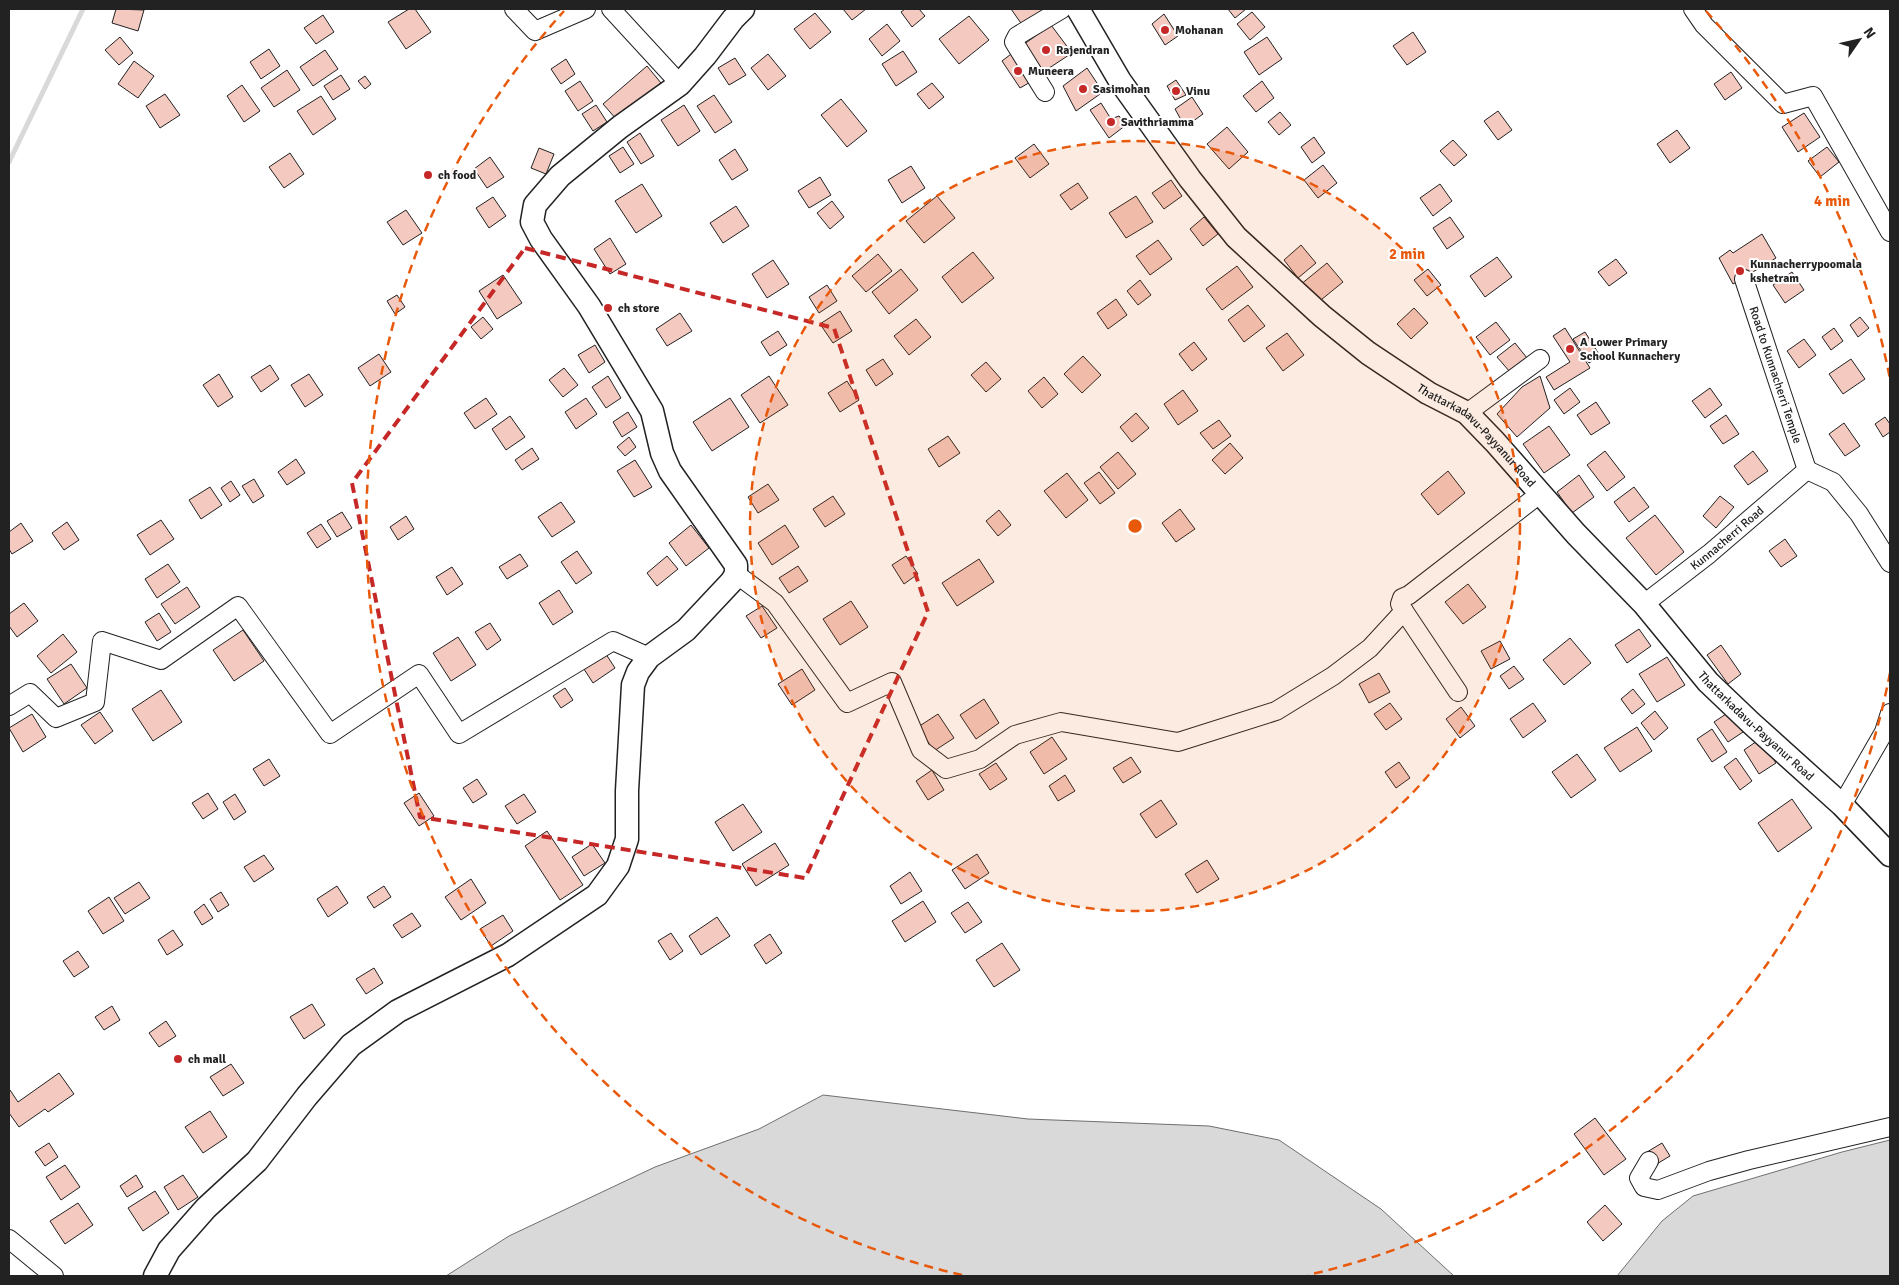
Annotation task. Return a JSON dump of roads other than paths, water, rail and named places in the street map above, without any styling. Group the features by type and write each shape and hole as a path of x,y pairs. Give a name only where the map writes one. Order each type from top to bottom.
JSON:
{"main road":[{"path":"155,1276 169,1250 206,1208 256,1161 307,1096 351,1045 398,1011 508,955 597,894 618,866 627,839 627,791 633,685 638,672 649,657 686,630 732,581 736,574 736,565 670,471 662,453 652,411 589,306 541,239 532,222 535,205 560,176 620,127 680,84 743,9"},
{"name":"Thattarkadavu-Payyanur Road","path":"1078,9 1120,81 1190,180 1236,237 1322,316 1368,353 1428,393 1467,413 1576,534 1644,604 1708,682 1842,805 1890,855"}],"street":[{"path":"514,9 535,31 586,9"},
{"path":"610,9 680,84"},
{"path":"1045,92 1014,42 1017,36 1062,9"},
{"path":"1693,9 1704,26 1783,104 1814,96 1890,232"},
{"name":"Road to Kunnacherri Temple","path":"1744,279 1807,470"},
{"path":"1467,413 1540,359"},
{"path":"1807,470 1833,482 1859,514 1890,563"},
{"name":"Kunnacherri Road","path":"1644,604 1709,554 1807,470"},
{"path":"1458,692 1404,611 1400,604 1402,598 1409,595 1541,494"},
{"path":"736,574 775,603 847,703 892,682 921,750 946,769 980,759 1015,735 1061,722 1178,742 1276,711 1334,676 1370,648 1404,611"},
{"path":"9,706 30,693 56,718 95,702 102,641 160,660 238,606 330,734 418,674 459,734 613,641 649,657"},
{"path":"1842,805 1884,732 1890,713"},
{"path":"1649,1161 1639,1178 1644,1187 1658,1190 1709,1171 1749,1160 1890,1127"},
{"path":"9,1239 54,1276"}],"waterway":[{"path":"9,162 83,9"}],"place":[{"name":"Mohanan","path":"1165,30"},
{"name":"Rajendran","path":"1046,50"},
{"name":"Muneera","path":"1018,71"},
{"name":"Sasimohan","path":"1083,89"},
{"name":"Vinu","path":"1176,91"},
{"name":"Savithriamma","path":"1111,122"},
{"name":"ch food","path":"428,175"},
{"name":"Kunnacherrypoomala kshetram","path":"1740,271"},
{"name":"ch store","path":"608,308"},
{"name":"A Lower Primary School Kunnachery","path":"1570,349"},
{"name":"ch mall","path":"178,1059"}]}
